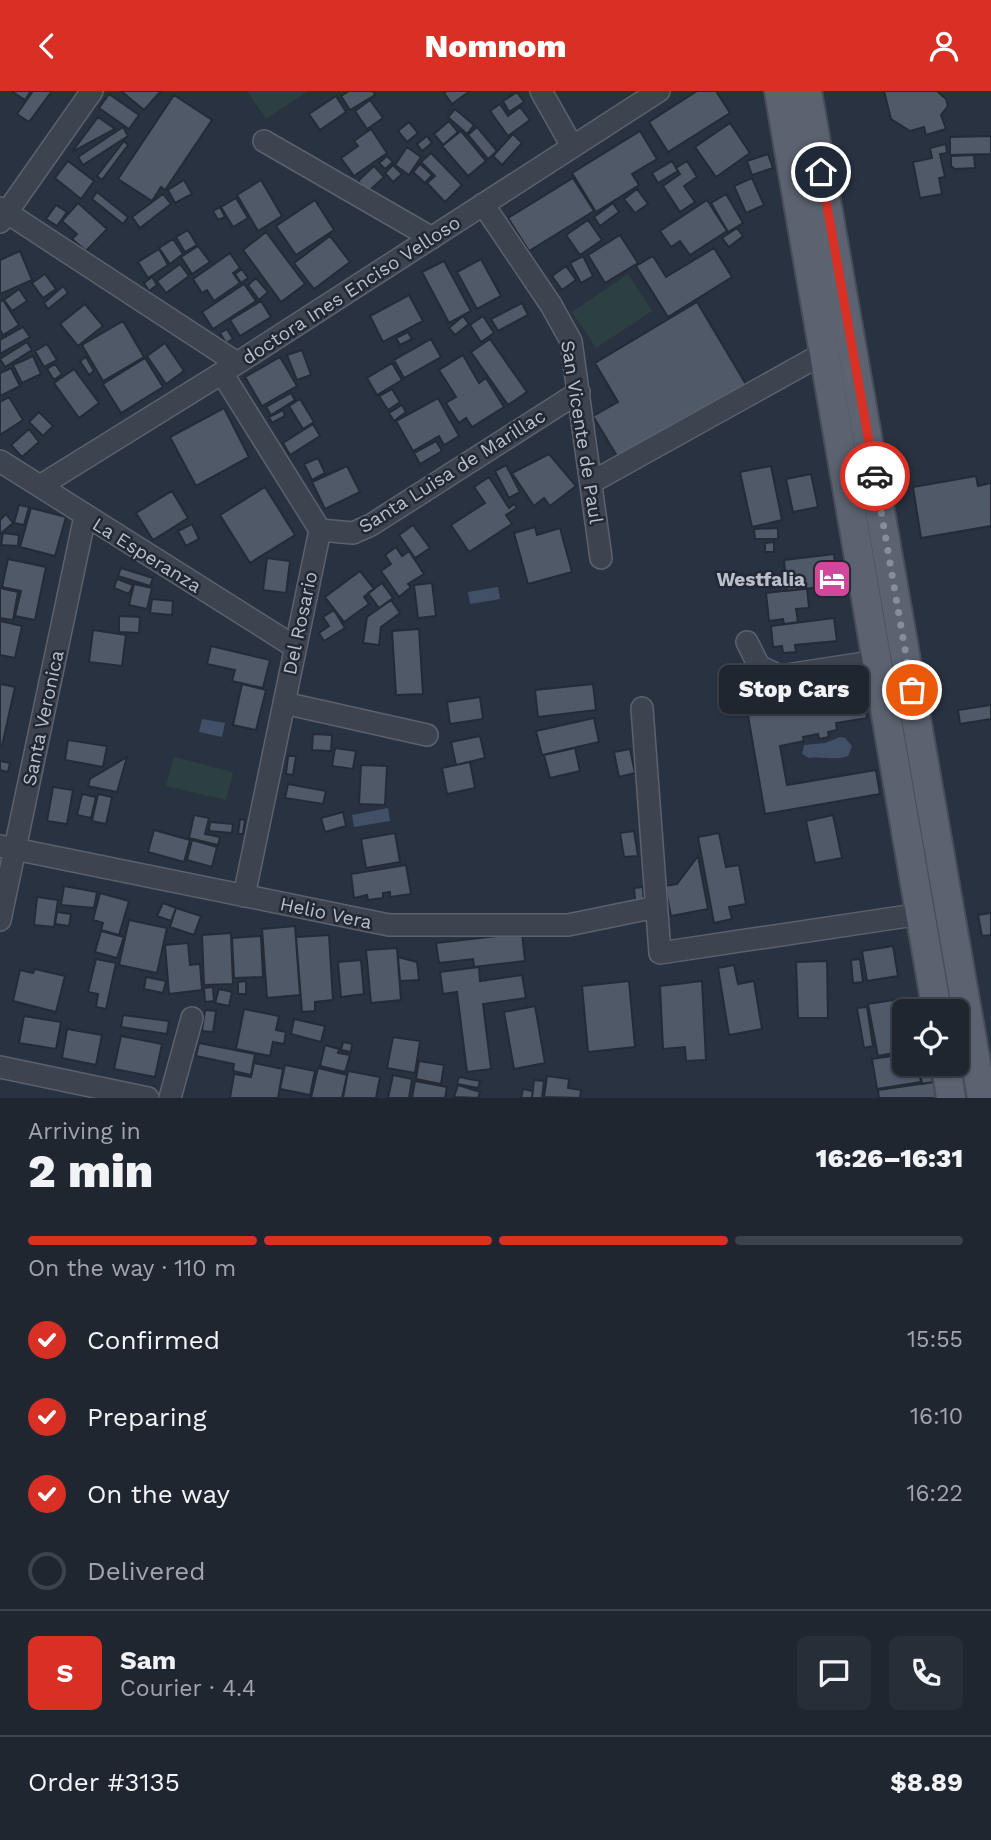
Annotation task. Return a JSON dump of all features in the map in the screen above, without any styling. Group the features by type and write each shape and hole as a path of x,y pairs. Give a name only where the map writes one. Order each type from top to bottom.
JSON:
{"main road":[{"path":"779,91 935,999"},
{"path":"807,91 982,1098"},
{"path":"840,447 869,443"},
{"path":"948,1076 951,1098"}],"street":[{"path":"92,91 2,214 229,368 320,530"},
{"path":"541,91 572,146"},
{"name":"doctora Ines Enciso Velloso","path":"40,486 229,368 659,91"},
{"path":"264,141 432,238"},
{"name":"San Vicente de Paul","path":"483,204 562,323 571,341 601,558"},
{"path":"592,482 824,353"},
{"name":"Santa Luisa de Marillac","path":"320,530 353,533 371,525 579,392"},
{"name":"La Esperanza","path":"0,461 295,647"},
{"name":"Santa Veronica","path":"0,920 8,848 85,516"},
{"name":"Del Rosario","path":"244,896 320,530"},
{"path":"747,642 759,666 780,676 877,661"},
{"path":"284,703 428,735"},
{"path":"642,708 660,953 921,914"},
{"name":"Helio Vera","path":"8,848 389,925 568,925 656,907"},
{"path":"170,1098 192,1018"},
{"path":"0,1067 148,1098"}],"green space":[{"path":"247,91 308,91 266,119"},
{"path":"628,274 652,311 596,348 572,312"},
{"path":"174,757 233,772 226,800 166,786"}],"water":[{"path":"498,587 500,599 470,604 468,592"},
{"path":"202,719 225,723 222,737 199,732"},
{"path":"840,737 845,738 852,746 848,756 809,758 802,754 804,745 825,743"},
{"path":"388,808 390,821 354,827 352,815"}],"building":[{"path":"11,91 31,91 25,100"},
{"path":"33,91 52,91 29,122 17,114"},
{"path":"121,91 161,91 144,110"},
{"path":"349,91 373,91 375,95 350,110 341,96"},
{"path":"470,91 452,104 444,93"},
{"path":"697,91 716,91 730,113 668,152 649,122"},
{"path":"884,91 937,91 946,99 948,106 941,115 946,129 926,135 924,127 910,131 891,119"},
{"path":"517,92 524,102 509,112 503,101"},
{"path":"109,94 139,115 129,129 99,108"},
{"path":"174,95 212,120 165,190 161,187 152,201 118,179"},
{"path":"336,96 346,112 320,130 309,114"},
{"path":"370,100 383,118 367,129 355,111"},
{"path":"500,104 508,116 520,107 530,120 508,136 490,111"},
{"path":"455,109 474,125 467,134 448,117"},
{"path":"98,117 115,129 72,152"},
{"path":"449,121 458,132 443,145 434,134"},
{"path":"409,122 418,133 407,142 398,131"},
{"path":"730,123 750,153 716,177 695,147"},
{"path":"123,127 128,136 83,165 78,157"},
{"path":"477,127 497,151 488,159 468,135"},
{"path":"371,129 387,153 354,176 341,158 358,146 354,141"},
{"path":"461,131 486,161 468,176 442,146"},
{"path":"640,131 657,159 632,174 639,185 596,212 572,173"},
{"path":"513,134 522,143 502,165 493,156"},
{"path":"427,136 432,143 422,151 417,144"},
{"path":"991,136 991,154 950,155 950,137"},
{"path":"124,141 128,145 102,180 97,176"},
{"path":"946,144 947,153 940,154 945,177 939,178 942,194 920,198 913,162 932,158 930,148"},
{"path":"407,147 421,157 409,175 395,165"},
{"path":"431,153 462,185 445,202 427,183 435,176 421,162"},
{"path":"768,154 773,168 752,175 747,161"},
{"path":"974,155 975,168 955,169 951,166 951,156"},
{"path":"387,156 393,162 385,169 379,163"},
{"path":"68,161 94,181 81,199 55,178"},
{"path":"672,161 678,171 658,183 652,173"},
{"path":"687,161 697,177 684,186 695,202 680,212 663,186 680,174 676,168"},
{"path":"420,164 432,175 425,183 413,172"},
{"path":"393,165 402,174 393,182 385,173"},
{"path":"374,166 384,177 368,192 358,181"},
{"path":"573,178 594,211 529,251 508,218"},
{"path":"752,178 764,205 746,213 734,186"},
{"path":"184,180 192,194 175,203 168,190"},
{"path":"261,180 282,216 258,231 237,195"},
{"path":"637,189 648,204 635,213 624,199"},
{"path":"97,192 128,217 123,224 92,199"},
{"path":"163,194 171,204 140,228 132,217"},
{"path":"726,194 743,223 728,232 711,203"},
{"path":"236,198 248,218 233,227 221,207"},
{"path":"315,200 334,230 296,255 276,226"},
{"path":"707,200 727,231 690,255 680,241 671,247 660,231"},
{"path":"78,203 107,229 86,251 72,239 77,234 62,221"},
{"path":"613,203 619,212 600,226 594,217"},
{"path":"56,205 67,212 57,226 46,219"},
{"path":"220,207 225,217 218,220 213,211"},
{"path":"588,220 602,240 580,255 566,235"},
{"path":"737,228 743,236 729,247 722,238"},
{"path":"188,230 197,245 185,252 176,237"},
{"path":"266,232 305,284 281,302 243,250"},
{"path":"620,235 638,263 605,283 588,255"},
{"path":"330,236 350,262 314,289 294,263"},
{"path":"173,239 183,254 170,264 159,248"},
{"path":"198,246 210,262 192,274 181,257"},
{"path":"714,248 732,277 668,317 636,266 653,256 666,277"},
{"path":"159,249 168,265 148,278 138,262"},
{"path":"20,251 32,280 0,294 0,260"},
{"path":"230,253 240,268 233,273 240,283 214,301 207,290 202,293 193,279"},
{"path":"583,256 593,276 581,283 570,263"},
{"path":"481,259 501,296 477,309 457,272"},
{"path":"444,261 471,311 449,323 422,272"},
{"path":"180,264 189,276 166,293 157,281"},
{"path":"566,266 576,280 562,290 552,276"},
{"path":"242,269 248,278 241,283 235,274"},
{"path":"45,274 56,289 43,298 32,283"},
{"path":"152,277 157,285 149,291 144,283"},
{"path":"256,278 268,292 259,300 248,285"},
{"path":"244,284 256,301 213,329 202,312"},
{"path":"63,286 68,293 48,309 44,303"},
{"path":"19,289 27,301 12,311 4,300"},
{"path":"409,295 423,321 383,342 370,316"},
{"path":"3,300 19,325 3,335 0,330 0,302"},
{"path":"261,301 271,317 240,336 230,320"},
{"path":"697,302 747,386 620,461 593,416 618,402 595,363"},
{"path":"522,303 528,315 498,331 491,319"},
{"path":"85,304 103,326 78,346 60,324"},
{"path":"463,316 469,324 455,335 449,328"},
{"path":"483,316 494,333 481,342 470,325"},
{"path":"123,321 144,357 103,381 82,345"},
{"path":"23,327 30,337 0,354 0,340"},
{"path":"227,329 233,339 226,343 220,333"},
{"path":"408,332 412,339 400,345 396,338"},
{"path":"431,339 441,357 404,378 394,360"},
{"path":"490,339 527,392 508,405 471,352"},
{"path":"27,342 32,350 5,367 0,359"},
{"path":"165,343 184,371 166,384 147,356"},
{"path":"47,344 57,360 44,367 35,351"},
{"path":"302,350 311,375 297,380 287,355"},
{"path":"463,355 479,383 486,378 504,407 472,427 466,418 459,423 446,403 456,397 439,370"},
{"path":"33,356 41,374 22,383 13,365"},
{"path":"86,357 94,371 89,375 80,361"},
{"path":"280,357 297,386 262,406 245,377"},
{"path":"145,358 163,387 121,413 103,384"},
{"path":"392,363 402,380 377,395 367,378"},
{"path":"55,364 62,374 54,380 47,369"},
{"path":"11,368 20,386 0,396 0,373"},
{"path":"74,369 99,403 79,418 54,383"},
{"path":"392,389 400,402 388,410 379,396"},
{"path":"291,393 295,400 271,415 266,407"},
{"path":"9,397 23,420 0,435 0,402"},
{"path":"438,398 459,436 444,445 439,436 413,451 396,421"},
{"path":"300,399 314,422 303,429 289,406"},
{"path":"402,405 406,412 394,421 389,413"},
{"path":"224,408 249,457 196,486 170,437"},
{"path":"283,410 285,416 272,423 269,417"},
{"path":"39,412 53,426 43,436 29,422"},
{"path":"313,424 320,436 290,455 283,443"},
{"path":"29,429 39,442 22,457 11,445"},
{"path":"436,441 442,451 420,464 414,453"},
{"path":"549,454 576,486 550,506 544,498 534,506 512,473"},
{"path":"318,458 325,473 312,480 304,464"},
{"path":"506,465 520,492 509,498 495,471"},
{"path":"347,466 360,492 325,509 312,482"},
{"path":"771,466 782,520 752,527 740,472"},
{"path":"811,474 818,507 793,512 786,479"},
{"path":"976,476 978,486 991,483 991,526 921,538 913,487"},
{"path":"489,477 509,508 514,504 517,508 506,515 512,524 469,552 451,525 485,503 474,487"},
{"path":"265,487 295,535 250,563 220,515"},
{"path":"172,491 188,518 153,540 136,513"},
{"path":"19,505 29,507 24,525 14,523"},
{"path":"31,508 66,517 55,556 20,547"},
{"path":"6,514 13,523 0,534 0,520"},
{"path":"192,524 199,539 186,546 178,531"},
{"path":"413,525 430,548 415,558 399,535"},
{"path":"535,527 537,535 560,528 572,572 528,584 514,533"},
{"path":"778,528 778,539 755,539 754,529"},
{"path":"3,533 19,535 18,546 1,545"},
{"path":"774,542 774,552 765,552 765,543"},
{"path":"396,547 402,556 409,551 424,574 408,584 411,587 399,597 381,571 391,564 385,555"},
{"path":"834,554 837,585 787,591 784,560"},
{"path":"267,558 290,561 286,593 263,590"},
{"path":"8,559 46,567 35,620 15,616 21,591 2,587"},
{"path":"121,568 153,578 150,586 118,576"},
{"path":"360,571 374,589 364,597 369,604 344,622 325,597"},
{"path":"117,579 133,585 129,594 114,588"},
{"path":"382,583 393,598 379,608 368,593"},
{"path":"432,583 436,616 418,618 414,585"},
{"path":"134,584 152,588 147,609 129,605"},
{"path":"0,588 18,592 13,620 0,618"},
{"path":"807,588 809,608 796,609 798,622 784,624 783,619 769,621 766,593"},
{"path":"152,599 173,601 172,615 150,613"},
{"path":"391,600 400,613 381,627 379,645 363,643 367,617"},
{"path":"334,610 345,628 324,641 319,633 329,626 323,617"},
{"path":"119,616 140,617 139,633 119,632"},
{"path":"834,618 837,641 795,645 796,652 783,653 782,646 773,647 771,626"},
{"path":"0,621 22,626 15,658 0,655"},
{"path":"419,629 423,694 396,695 392,631"},
{"path":"93,630 126,635 122,666 89,662"},
{"path":"211,646 270,660 263,688 232,681 235,670 207,664"},
{"path":"0,684 15,687 2,746 0,745"},
{"path":"242,684 266,690 256,730 233,725"},
{"path":"593,684 596,710 538,717 535,690"},
{"path":"861,684 867,718 836,723 837,730 828,732 829,737 819,739 818,734 803,737 804,741 780,746 787,785 876,770 880,794 765,814 746,704"},
{"path":"480,697 483,719 450,724 447,702"},
{"path":"991,705 991,719 960,724 958,710"},
{"path":"594,718 599,742 542,755 536,731"},
{"path":"313,734 332,735 331,751 312,750"},
{"path":"480,736 485,758 456,765 451,742"},
{"path":"68,740 107,746 103,767 65,760"},
{"path":"335,748 356,751 353,769 332,766"},
{"path":"575,748 580,771 550,778 544,755"},
{"path":"630,749 635,773 619,777 614,752"},
{"path":"288,756 296,756 293,775 286,774"},
{"path":"127,757 117,792 88,786 90,779"},
{"path":"0,761 10,763 8,772 0,770"},
{"path":"470,762 475,788 447,794 442,768"},
{"path":"361,765 387,766 385,805 359,804"},
{"path":"288,784 326,791 323,804 285,798"},
{"path":"53,787 73,790 67,824 47,821"},
{"path":"82,794 96,797 91,818 77,815"},
{"path":"98,794 112,797 106,824 92,821"},
{"path":"343,812 346,826 325,832 321,818"},
{"path":"194,815 209,818 205,834 220,837 218,845 189,838"},
{"path":"833,815 842,858 815,863 806,821"},
{"path":"240,819 245,820 243,834 238,834"},
{"path":"210,822 233,824 232,833 209,831"},
{"path":"154,830 190,840 184,862 148,852"},
{"path":"634,831 638,856 624,857 620,833"},
{"path":"395,833 400,862 366,868 361,839"},
{"path":"719,833 726,867 739,865 746,904 729,907 732,919 714,923 698,837"},
{"path":"192,840 217,847 212,867 187,860"},
{"path":"698,856 708,909 671,916 665,886 677,884"},
{"path":"406,865 411,894 390,897 390,892 383,893 383,898 368,900 367,895 354,898 351,874"},
{"path":"64,886 97,892 94,908 61,905"},
{"path":"643,887 644,908 636,909 634,888"},
{"path":"100,893 129,901 119,935 101,930 103,923 93,920"},
{"path":"37,897 58,900 54,927 34,925"},
{"path":"163,903 176,908 171,921 157,916"},
{"path":"176,908 201,916 194,935 170,927"},
{"path":"57,912 71,914 69,926 55,924"},
{"path":"991,913 991,935 982,936 978,915"},
{"path":"129,920 167,928 157,973 119,965"},
{"path":"295,926 300,995 267,998 262,929"},
{"path":"101,931 124,937 117,958 95,952"},
{"path":"231,933 233,984 204,985 202,935"},
{"path":"522,933 525,961 474,967 473,959 439,963 436,943"},
{"path":"329,935 333,1000 315,1002 315,1011 302,1012 296,937"},
{"path":"261,936 263,977 234,978 232,938"},
{"path":"188,943 190,965 200,964 202,990 169,994 165,945"},
{"path":"893,946 898,976 867,981 862,951"},
{"path":"397,948 401,1000 371,1003 366,950"},
{"path":"398,957 417,962 419,980 400,981"},
{"path":"96,959 116,963 106,1009 96,1007 98,994 88,992"},
{"path":"860,959 863,982 853,983 851,960"},
{"path":"361,960 364,994 341,997 338,962"},
{"path":"827,961 828,1018 798,1018 796,962"},
{"path":"734,965 738,984 754,981 762,1029 729,1035 718,968"},
{"path":"479,967 480,981 522,975 526,998 483,1004 491,1069 467,1072 457,992 443,994 440,972"},
{"path":"35,969 65,976 56,1012 13,1001 20,970 33,973"},
{"path":"146,977 166,981 163,993 144,989"},
{"path":"246,981 246,994 238,994 238,982"},
{"path":"629,981 635,1047 588,1052 582,986"},
{"path":"702,981 706,1060 686,1061 685,1047 663,1049 660,986"},
{"path":"213,987 214,1001 205,1002 204,988"},
{"path":"219,989 232,992 229,1006 215,1003"},
{"path":"892,1000 892,1053 878,1056 868,1004"},
{"path":"535,1006 545,1063 514,1069 504,1012"},
{"path":"867,1007 873,1046 864,1048 857,1008"},
{"path":"244,1009 279,1016 276,1030 286,1032 284,1044 273,1042 270,1056 236,1049"},
{"path":"205,1010 216,1011 213,1032 202,1031"},
{"path":"123,1015 169,1021 167,1034 121,1027"},
{"path":"24,1016 61,1022 56,1049 19,1043"},
{"path":"294,1019 325,1026 321,1042 291,1034"},
{"path":"67,1029 102,1035 96,1065 62,1058"},
{"path":"121,1036 162,1044 155,1077 114,1069"},
{"path":"393,1037 420,1041 415,1073 387,1068"},
{"path":"343,1042 352,1044 351,1052 341,1050"},
{"path":"199,1043 255,1054 251,1075 233,1071 234,1064 196,1056"},
{"path":"325,1045 339,1049 338,1053 350,1055 345,1072 320,1066"},
{"path":"892,1056 892,1076 920,1076 921,1082 877,1089 872,1059"},
{"path":"419,1061 444,1065 441,1084 416,1079"},
{"path":"254,1063 283,1069 278,1098 230,1098 234,1074 251,1077"},
{"path":"285,1065 315,1071 310,1095 280,1089"},
{"path":"318,1068 347,1075 342,1098 311,1098"},
{"path":"348,1071 380,1077 376,1098 343,1098"},
{"path":"393,1075 412,1079 409,1098 388,1098"},
{"path":"547,1076 569,1079 568,1088 581,1090 580,1098 544,1097"},
{"path":"921,1076 932,1076 933,1082 922,1084"},
{"path":"459,1077 480,1081 478,1088 457,1084"},
{"path":"534,1080 544,1081 542,1098 532,1098"},
{"path":"415,1081 447,1087 445,1098 412,1098"},
{"path":"934,1082 936,1098 879,1098 878,1090"},
{"path":"458,1085 480,1092 478,1098 454,1097"},
{"path":"523,1089 533,1091 532,1098 521,1098"}],"way so far":[{"path":"875,476 912,690"}],"place":[{"name":"Westfalia","path":"832,579"},
{"name":"Stop Cars","path":"912,690"}],"route":[{"path":"821,172 875,476"}]}
